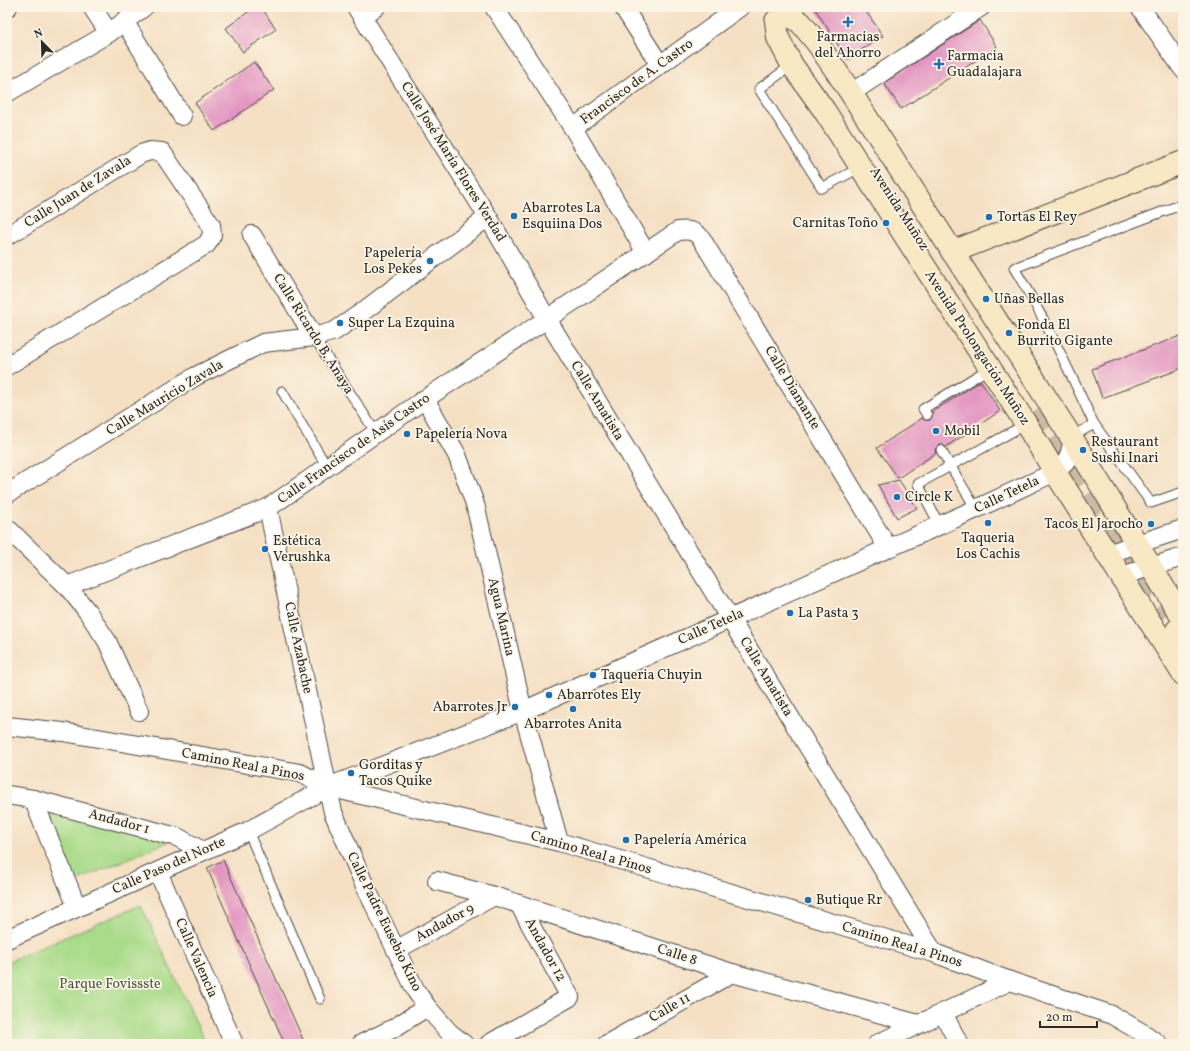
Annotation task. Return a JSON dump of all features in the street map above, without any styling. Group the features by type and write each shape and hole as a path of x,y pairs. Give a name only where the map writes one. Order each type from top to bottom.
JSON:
{"street":[{"path":"92,7 109,33"},
{"path":"7,93 109,33 144,7"},
{"path":"494,7 573,128"},
{"path":"623,7 660,65"},
{"name":"Francisco de A. Castro","path":"646,254 573,128 740,7"},
{"path":"851,93 981,7"},
{"path":"1140,7 1183,69"},
{"name":"Calle José María Flores Verdad","path":"365,10 547,319"},
{"path":"779,12 801,23 814,39 851,93 1073,440 1152,567 1178,631 1183,658"},
{"name":"Avenida Prolongación Muñoz","path":"779,12 778,38 792,65 824,110 990,368 1031,415 1055,472 1183,674"},
{"name":"Avenida Muñoz","path":"779,12 1031,415"},
{"path":"124,22 182,116"},
{"name":"Calle Juan de Zavala","path":"7,236 140,154 150,151 162,152 211,225 212,235 207,244 7,366"},
{"path":"952,252 1183,162"},
{"name":"Calle Mauricio Zavala","path":"7,494 196,376 262,343 314,337 335,331 488,217"},
{"name":"Calle Francisco de Asís Castro","path":"67,586 268,508 425,399 646,254 678,231 692,231"},
{"name":"Calle Diamante","path":"692,231 697,233 701,238 888,548"},
{"name":"Calle Ricardo B. Anaya","path":"252,235 314,337"},
{"name":"Calle Amatista","path":"547,319 934,953"},
{"name":"Agua Marina","path":"425,399 457,455 474,504 523,711 559,842"},
{"name":"Calle Tetela","path":"328,787 523,711 940,526 1055,472 1066,462 1073,440"},
{"name":"Calle Azabache","path":"268,508 328,787"},
{"path":"7,528 67,586 87,611 107,640 139,711"},
{"path":"1107,554 1183,529"},
{"path":"1121,576 1183,557"},
{"name":"Camino Real a Pinos","path":"7,726 63,732 300,773 328,787 559,842 934,953 1010,981 1112,1015 1146,1035 1158,1044"},
{"name":"Calle Paso del Norte","path":"7,938 248,831 328,787"},
{"name":"Calle Padre Eusebio Kino","path":"328,787 333,812 365,886 416,991 427,1007 450,1032 464,1044"},
{"name":"Andador 1","path":"7,795 33,799 177,837 203,851"},
{"path":"33,799 77,907"},
{"name":"Calle Valencia","path":"158,872 234,1044"},
{"name":"Calle 8","path":"437,881 494,896 732,973 918,1024"},
{"name":"Andador 9","path":"396,950 494,896"},
{"name":"Andador 12","path":"489,1044 570,996 519,904"},
{"name":"Calle 11","path":"608,1044 732,973"},
{"path":"878,1044 1010,981"},
{"path":"361,1044 394,1028 427,1007"},
{"path":"943,1013 959,1044"}],"lane":[{"path":"792,65 759,89 822,188 861,167"},
{"path":"1183,204 1014,268 1031,294 1047,324 1094,424 1151,502 1183,492"},
{"name":"Calle Ricardo B. Anaya","path":"314,337 376,433"},
{"path":"927,415 923,409 990,368"},
{"path":"282,391 327,467"},
{"path":"940,526 918,484 951,467 1031,415"},
{"path":"1073,440 1078,433 1094,424"},
{"path":"941,450 976,509"},
{"path":"248,831 320,999"}],"green space":[{"path":"42,808 170,841 73,882"},
{"name":"Parque Fovissste","path":"141,905 206,1044 7,1044 7,962"}],"building":[{"path":"255,7 261,7 276,29 243,52 226,28"},
{"name":"Farmacias del Ahorro","path":"814,7 863,7 883,36 847,59"},
{"name":"Farmacia Guadalajara","path":"980,20 997,47 901,109 884,83"},
{"path":"254,62 274,90 214,131 195,103"},
{"path":"1183,335 1183,368 1102,398 1092,369"},
{"name":"Mobil","path":"981,381 1000,411 946,447 941,444 938,445 935,450 936,453 898,478 877,448 922,418 925,420 930,420 932,417 932,412"},
{"name":"Circle K","path":"899,480 917,508 897,518 878,485"},
{"path":"223,860 305,1044 285,1044 238,939 207,868"}],"tunnel":[{"path":"1037,409 1168,615"}],"place":[{"name":"Farmacias del Ahorro","path":"848,22"},
{"name":"Farmacia Guadalajara","path":"939,64"},
{"name":"Abarrotes La Esquiina Dos","path":"514,216"},
{"name":"Tortas El Rey","path":"989,217"},
{"name":"Carnitas Toño","path":"886,223"},
{"name":"Papelería Los Pekes","path":"430,261"},
{"name":"Uñas Bellas","path":"986,299"},
{"name":"Super La Ezquina","path":"340,323"},
{"name":"Fonda El Burrito Gigante","path":"1009,333"},
{"name":"Mobil","path":"936,431"},
{"name":"Papelería Nova","path":"407,434"},
{"name":"Restaurant Sushi Inari","path":"1083,450"},
{"name":"Circle K","path":"897,497"},
{"name":"Taqueria Los Cachis","path":"988,523"},
{"name":"Tacos El Jarocho","path":"1151,524"},
{"name":"Estética Verushka","path":"265,549"},
{"name":"La Pasta 3","path":"790,613"},
{"name":"Taqueria Chuyin","path":"593,675"},
{"name":"Abarrotes Ely","path":"549,695"},
{"name":"Abarrotes Jr","path":"515,707"},
{"name":"Abarrotes Anita","path":"573,709"},
{"name":"Gorditas y Tacos Quike","path":"351,773"},
{"name":"Papelería América","path":"626,840"},
{"name":"Butique Rr","path":"808,900"}]}
